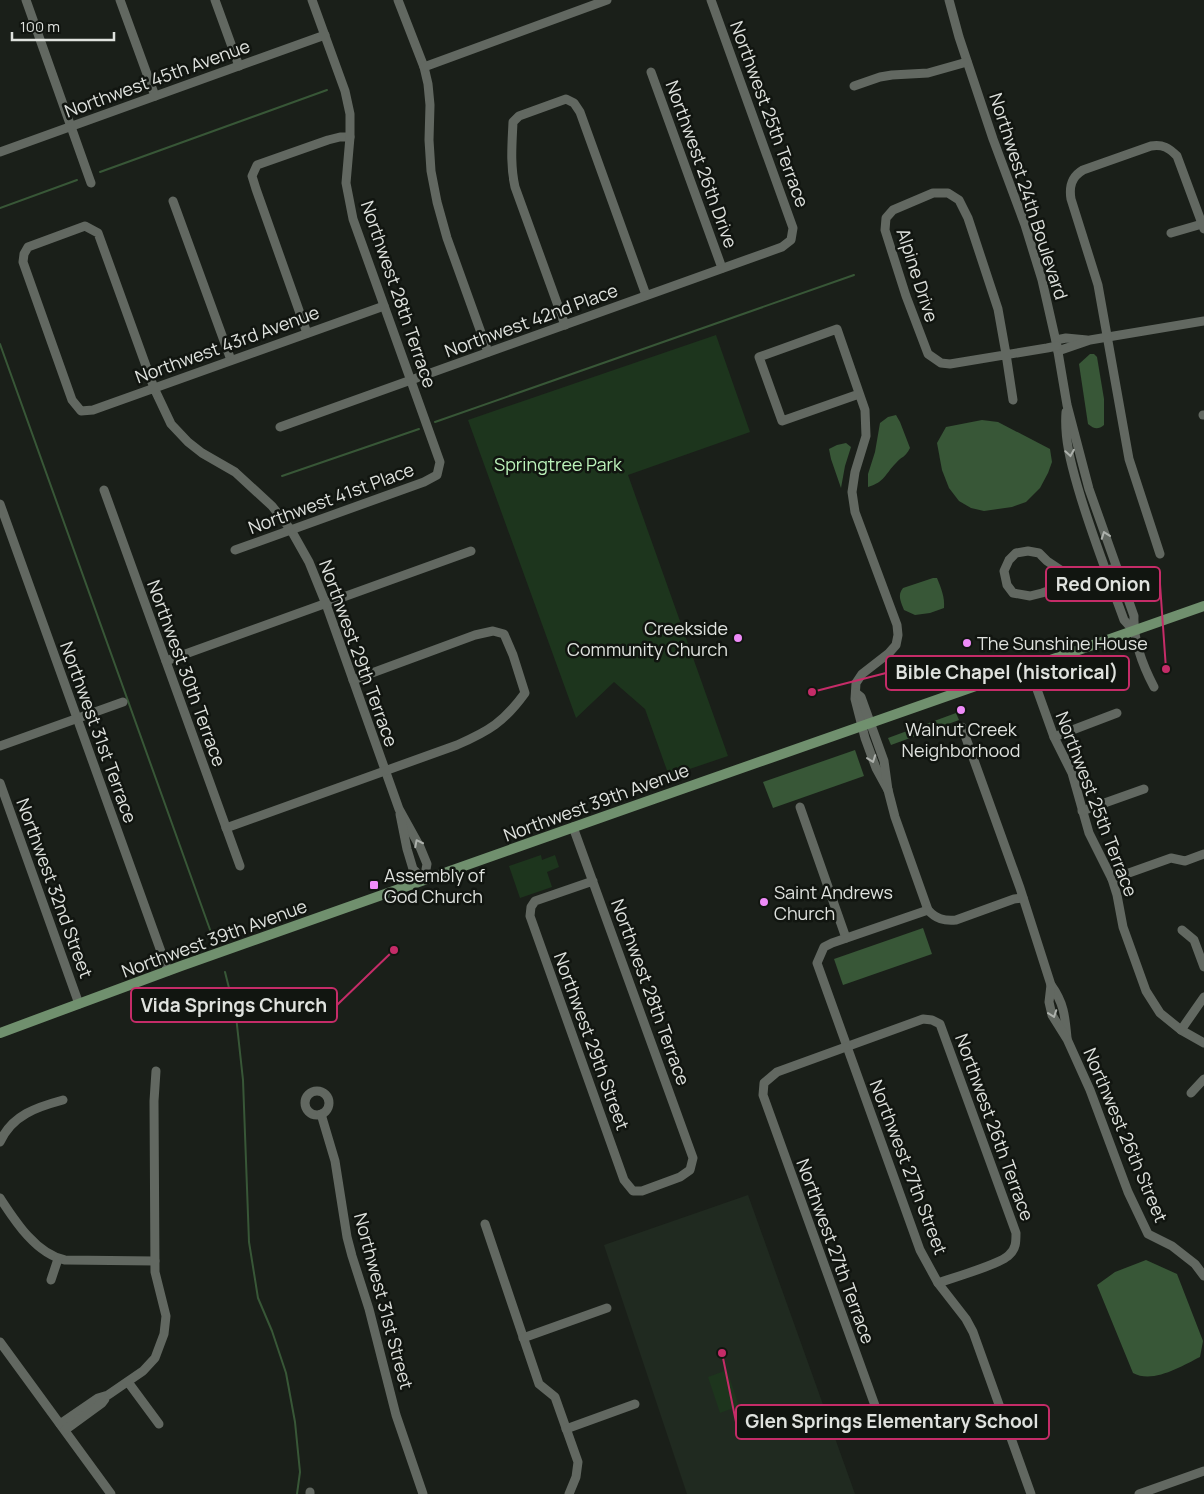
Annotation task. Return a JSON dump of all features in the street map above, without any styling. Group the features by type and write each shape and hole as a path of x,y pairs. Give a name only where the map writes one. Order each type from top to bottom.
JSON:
{"main road":[{"name":"Northwest 39th Avenue","path":"0,1034 78,1004 573,827 1204,606"}],"street":[{"path":"26,0 91,183"},
{"path":"120,0 154,96"},
{"path":"215,0 239,66"},
{"name":"Northwest 28th Terrace","path":"312,0 345,91 350,114 346,183 353,219 440,462 437,475"},
{"path":"398,0 424,67 428,84 431,172 437,202 447,238 488,352"},
{"path":"424,67 607,0"},
{"name":"Northwest 25th Terrace","path":"711,0 793,228 791,240"},
{"name":"Northwest 24th Boulevard","path":"949,0 967,62 1042,280 1057,345 1067,405 1089,489 1134,616 1134,631 1149,677 1154,686"},
{"name":"Northwest 45th Avenue","path":"0,152 325,35"},
{"path":"854,86 880,77 928,73 967,62"},
{"name":"Northwest 26th Drive","path":"651,72 722,268"},
{"path":"565,325 515,187 511,157 513,122 520,116 566,99 574,103 580,112 646,295"},
{"path":"307,333 252,176 257,166 328,140 350,137"},
{"path":"1160,554 1129,460 1098,284 1071,199 1070,189 1073,180 1083,170 1152,146 1164,146 1170,149 1177,156 1203,226 1172,233"},
{"name":"Alpine Drive","path":"1006,354 998,308 968,218 959,200 948,193 933,193 893,210 886,218 885,230 909,304 928,354 941,363 950,364 1057,345 1067,349 1090,340 1204,322"},
{"path":"173,202 231,360"},
{"name":"Northwest 29th Terrace","path":"81,411 72,400 23,262 24,254 28,247 85,226 98,234 154,388 171,424 188,442 202,453 235,472 272,506 291,530 309,562 354,680 399,809 427,864 424,880"},
{"name":"Northwest 42nd Place","path":"280,427 782,247 791,240"},
{"name":"Northwest 43rd Avenue","path":"81,411 93,410 384,306"},
{"path":"859,394 782,421 759,357 836,329 865,410 866,436 855,472 852,492 856,512 898,635 896,645 889,653 862,674 856,683 855,699 866,724 865,738 876,768 888,790 928,910 933,916 940,919 947,921 956,920 1014,899 1023,898"},
{"path":"1006,354 1013,400"},
{"name":"Northwest 24th Boulevard","path":"1067,405 1065,414 1066,428 1072,468 1086,514 1124,620 1134,631"},
{"name":"Northwest 41st Place","path":"235,550 424,482 437,475"},
{"name":"Northwest 30th Terrace","path":"104,490 240,866"},
{"name":"Northwest 31st Terrace","path":"0,504 168,972"},
{"path":"166,661 471,551"},
{"path":"1077,581 1053,566 1039,553 1028,551 1016,553 1009,560 1004,571 1007,585 1013,593 1030,596 1042,593 1077,581 1106,570 1116,567"},
{"path":"226,828 458,745 485,732 504,719 524,693 513,655 504,634 493,631 475,635 354,680"},
{"name":"Northwest 25th Terrace","path":"1029,667 1054,737 1072,772 1089,833 1112,879 1123,927 1146,991 1160,1013 1181,1030 1204,1043"},
{"path":"0,746 123,702"},
{"path":"1054,737 1117,713"},
{"name":"Northwest 26th Street","path":"962,727 1023,898 1051,984 1050,1009 1054,1020 1068,1039 1090,1090 1128,1192 1148,1234 1172,1246 1195,1264 1204,1276"},
{"name":"Northwest 32nd Street","path":"0,783 78,1004"},
{"path":"1082,811 1144,789"},
{"path":"800,807 846,938 928,910"},
{"name":"Northwest 29th Terrace","path":"399,809 400,821 413,869 424,880"},
{"name":"Northwest 28th Terrace","path":"573,827 692,1158 690,1170 680,1177 642,1191 633,1191"},
{"path":"1112,879 1171,858 1185,861 1204,854"},
{"name":"Northwest 29th Street","path":"593,880 535,901 531,907 530,916 624,1180 633,1191"},
{"path":"1182,930 1194,940 1204,967"},
{"name":"Northwest 27th Street","path":"846,938 824,947 817,963 818,970 920,1250 938,1283 973,1332 1031,1494"},
{"path":"1181,1030 1204,997"},
{"name":"Northwest 26th Terrace","path":"846,1046 923,1019 932,1020 940,1024 1000,1186 1016,1233 1016,1242 1014,1249 1004,1259 938,1283"},
{"name":"Northwest 27th Terrace","path":"846,1046 777,1072 764,1083 763,1095 784,1158 877,1411 889,1425 909,1434 924,1433 1000,1406"},
{"path":"62,1427 102,1403 108,1395 143,1371 155,1358 164,1334 166,1316 155,1272 154,1110 156,1071"},
{"path":"1191,1094 1204,1079"},
{"path":"0,1142 8,1129 22,1115 42,1105 63,1100"},
{"name":"Northwest 31st Street","path":"321,1114 335,1161 347,1237 352,1256 369,1309 396,1415 423,1494"},
{"path":"0,1198 30,1237 49,1255 58,1259 155,1261"},
{"path":"485,1224 539,1384 555,1397 578,1462 576,1477 569,1494"},
{"path":"51,1280 58,1259"},
{"path":"523,1338 607,1308"},
{"path":"0,1342 111,1494"},
{"path":"128,1382 159,1424"},
{"path":"566,1428 635,1404"},
{"path":"1145,1493 1204,1471"}],"shaded area":[{"path":"1090,354 1094,354 1097,357 1104,399 1104,425 1100,428 1094,428 1088,424 1079,364"},
{"path":"896,415 910,448 907,454 881,480 868,487 868,474 875,452 880,423 888,417"},
{"path":"982,420 998,422 1050,449 1052,462 1048,473 1040,488 1026,502 1012,507 984,511 971,508 959,501 949,488 942,470 937,443 946,427"},
{"path":"846,443 851,447 841,488 829,449"},
{"path":"937,578 940,585 944,608 930,613 915,615 904,610 900,596 903,588"},
{"path":"956,713 959,720 891,745 888,738"},
{"path":"855,750 864,776 773,808 763,782"},
{"path":"923,928 932,954 843,985 834,959"},
{"path":"748,1195 855,1494 687,1494 604,1245"},
{"path":"1146,1260 1177,1274 1203,1341 1200,1357 1176,1369 1158,1375 1141,1376 1133,1373 1097,1285 1115,1272"}],"green space":[{"name":"Springtree Park","path":"716,335 750,432 628,475 728,756 669,776 645,709 614,682 576,718 468,420"},
{"path":"541,855 542,860 555,855 559,867 547,872 552,887 520,898 509,866"},
{"path":"727,1370 739,1406 720,1413 708,1377"}],"waterway":[{"path":"100,172 327,90"},
{"path":"0,208 77,180"},
{"path":"435,422 854,275"},
{"path":"0,344 213,938"},
{"path":"282,476 419,429"},
{"path":"225,972 236,1016 243,1080 249,1242 258,1298 272,1331 286,1373 295,1422 300,1472 297,1494"}],"place":[{"name":"Creekside Community Church","path":"738,638"},
{"name":"The Sunshine House","path":"967,643"},
{"name":"Red Onion","path":"1166,669"},
{"name":"Bible Chapel (historical)","path":"812,692"},
{"name":"Walnut Creek Neighborhood","path":"961,710"},
{"name":"Assembly of God Church","path":"374,885"},
{"name":"Saint Andrews Church","path":"764,902"},
{"name":"Vida Springs Church","path":"394,950"},
{"name":"Glen Springs Elementary School","path":"722,1353"}]}
